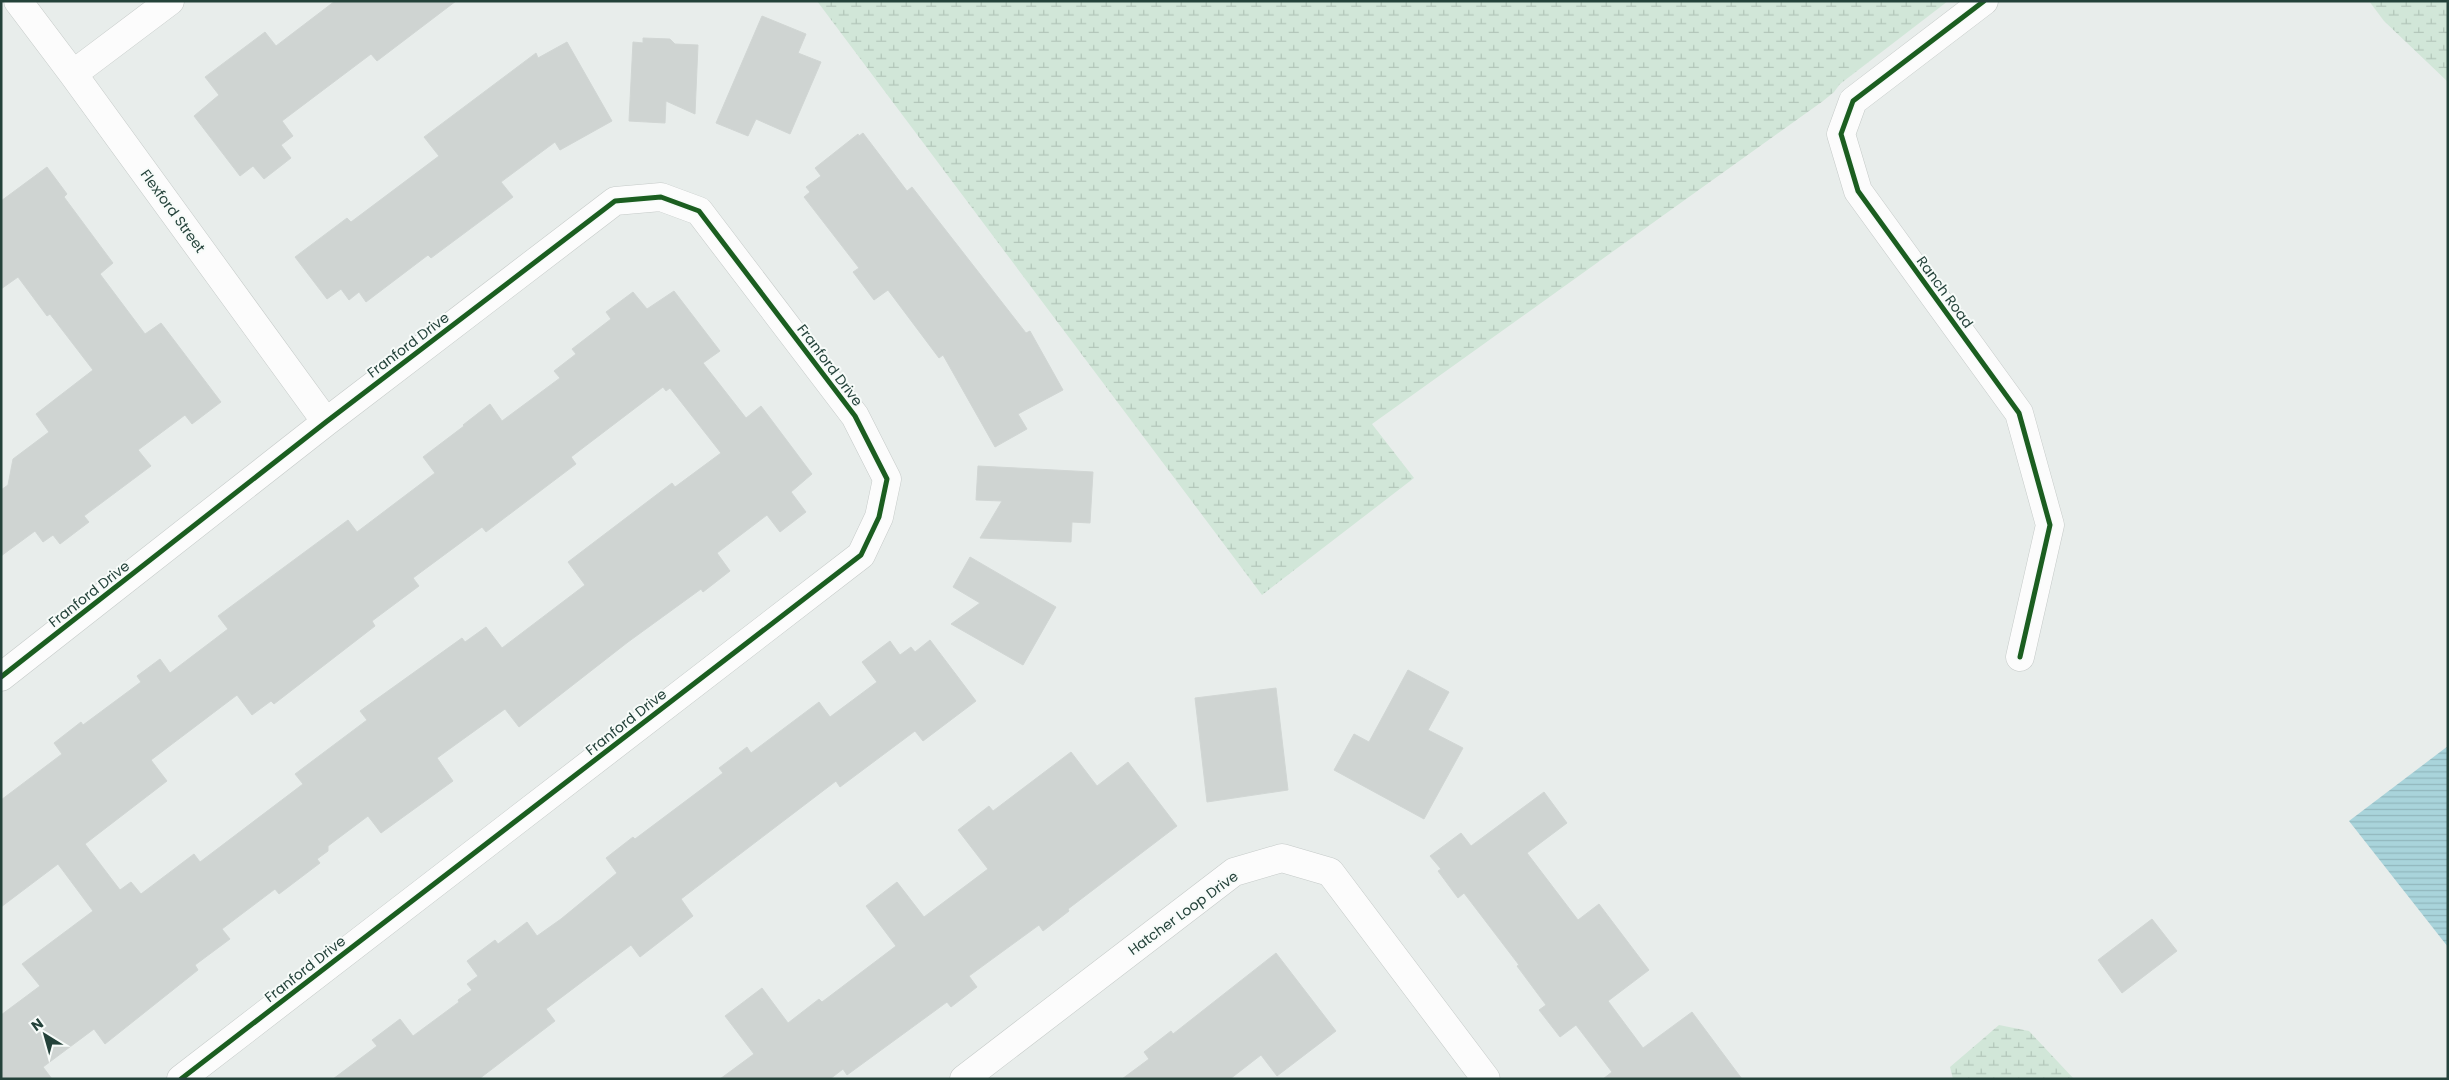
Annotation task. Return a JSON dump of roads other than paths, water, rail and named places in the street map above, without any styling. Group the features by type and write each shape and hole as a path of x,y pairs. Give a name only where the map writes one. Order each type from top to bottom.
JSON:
{"street":[{"name":"Flexford Street","path":"18,1 326,422"},
{"path":"73,74 170,1"},
{"name":"Ranch Road","path":"1984,1 1853,101 1841,134 1858,191 2019,413 2050,525 2020,657"},
{"name":"Franford Drive","path":"1,677 326,422 615,201 661,198 699,211 855,416 887,480 880,517 861,556 181,1079"},
{"name":"Hatcher Loop Drive","path":"964,1079 1234,872 1282,858 1330,872 1486,1079"}],"water":[{"path":"2448,746 2448,947 2349,821"}]}
